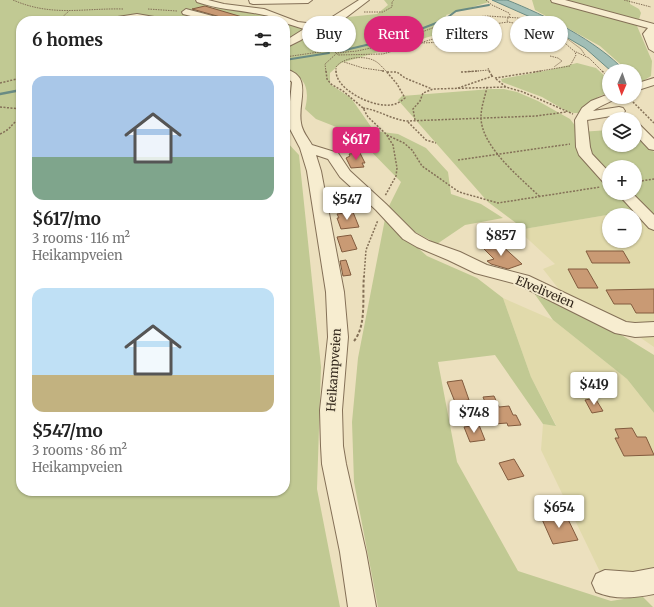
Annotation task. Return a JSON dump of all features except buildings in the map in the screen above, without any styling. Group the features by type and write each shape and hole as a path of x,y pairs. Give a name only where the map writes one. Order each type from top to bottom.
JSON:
{"street":[{"path":"200,0 220,7 268,12 279,16"},
{"path":"240,0 294,2 308,0"},
{"path":"341,16 365,0"},
{"path":"555,0 654,27 648,34 654,49"},
{"path":"189,16 187,8 207,16"},
{"path":"290,22 302,26"},
{"path":"290,42 302,35"},
{"name":"Heikampveien","path":"290,74 298,82 294,121 296,129 307,148 314,171 335,292 338,320 337,356 331,410 332,446 353,552 362,607"},
{"path":"642,85 654,81"},
{"path":"602,176 586,155 583,143 582,116 586,111 597,108 617,106"},
{"path":"597,108 602,119"},
{"path":"642,134 654,146"},
{"name":"Elveliveien","path":"307,148 333,156 345,174 402,230 422,244 487,271 528,283 622,328 635,330 654,329"},
{"path":"631,200 654,225"},
{"path":"605,583 633,585 654,581"}],"path":[{"path":"360,12 385,11 392,7 392,2 394,0"},
{"path":"486,0 492,5 509,13 508,22 502,23"},
{"path":"624,0 654,8"},
{"path":"64,16 69,11"},
{"path":"509,17 488,16 459,18 390,44 337,54 325,64 327,79 331,84 343,91 363,108 364,113 373,124 386,134 404,143 412,150 422,166 430,173 459,192 498,203 540,197 602,184"},
{"path":"568,40 581,49 585,55 602,71"},
{"path":"568,46 574,51 585,55"},
{"path":"495,78 570,66 576,55 574,51"},
{"path":"290,57 321,52"},
{"path":"337,54 383,54 390,52"},
{"path":"343,55 348,60"},
{"path":"550,56 558,58 562,61 553,68"},
{"path":"364,58 372,59 402,90 405,98 394,104 377,105 366,102 345,87 338,78 336,69 337,66 344,62 364,58"},
{"path":"344,62 363,68 386,72 397,72 405,78 433,90"},
{"path":"461,72 489,69 493,76 506,87"},
{"path":"457,89 493,76"},
{"path":"0,83 16,79"},
{"path":"415,120 413,112 414,107 420,101 423,93 433,90 488,87 506,87 523,92 566,112 582,116"},
{"path":"488,87 481,118 485,137 540,197"},
{"path":"635,104 654,123"},
{"path":"0,107 16,109"},
{"path":"363,108 372,108 400,121 408,122 415,120 536,116 566,112"},
{"path":"0,134 8,131 13,127 16,121"},
{"path":"408,122 426,140 436,144"},
{"path":"337,356 351,346 359,335 362,318 366,250 378,220 380,207 396,176 396,152 386,134"},
{"path":"458,160 583,143"},
{"path":"642,181 654,180"}],"shaded area":[{"path":"602,216 602,248 642,248 642,218 654,224 654,347 625,327 565,297 543,269 555,264 518,230"},
{"path":"503,298 553,320 627,379 654,413 654,569 602,576 541,450 543,424 556,425 531,377"}],"green space":[{"path":"0,0 194,0 213,8 245,10 273,16 16,16 16,496 290,496 290,145 299,155 321,367 317,489 340,607 0,607"},
{"path":"384,0 487,0 489,2 446,16 432,16 432,36 424,38 424,16 364,16 364,52 378,52 341,63 330,73 330,84 351,98 374,131 398,134 426,148 448,172 451,194 481,204 503,218 465,225 437,244 415,232 389,206 401,182 354,134 316,119 305,109 307,96 305,84 298,76 290,72 290,46 302,40 302,52 356,52 356,16 377,14 388,5"},
{"path":"532,0 630,0 630,4 639,9 641,13 637,26 652,61 651,76 642,82 642,64 620,64 600,46 568,28 568,16 546,16 535,10"},
{"path":"290,23 302,26 302,32 290,40"},
{"path":"577,63 596,68 602,74 602,95 598,97 585,111 574,113 568,112 542,97 502,82 501,79"},
{"path":"504,89 517,92 538,101 570,119 580,132 602,130 602,152 642,152 642,138 654,152 654,224 642,218 642,208 602,208 602,216 524,229 488,202 398,100 402,96"},
{"path":"385,219 427,256 477,278 503,298 531,377 556,426 543,424 495,355 438,362 457,462 518,571 611,601 642,596 653,607 378,607 354,482 352,422 358,358"},
{"path":"529,286 584,312 654,355 654,413 627,379 553,320"}],"water":[{"path":"492,0 507,0 544,16 528,16"},
{"path":"568,29 600,49 617,64 603,64 585,48 568,38"}],"waterway":[{"path":"356,47 400,37 444,20 456,11 489,5"},
{"path":"290,59 329,53"},
{"path":"0,94 16,91"}]}
